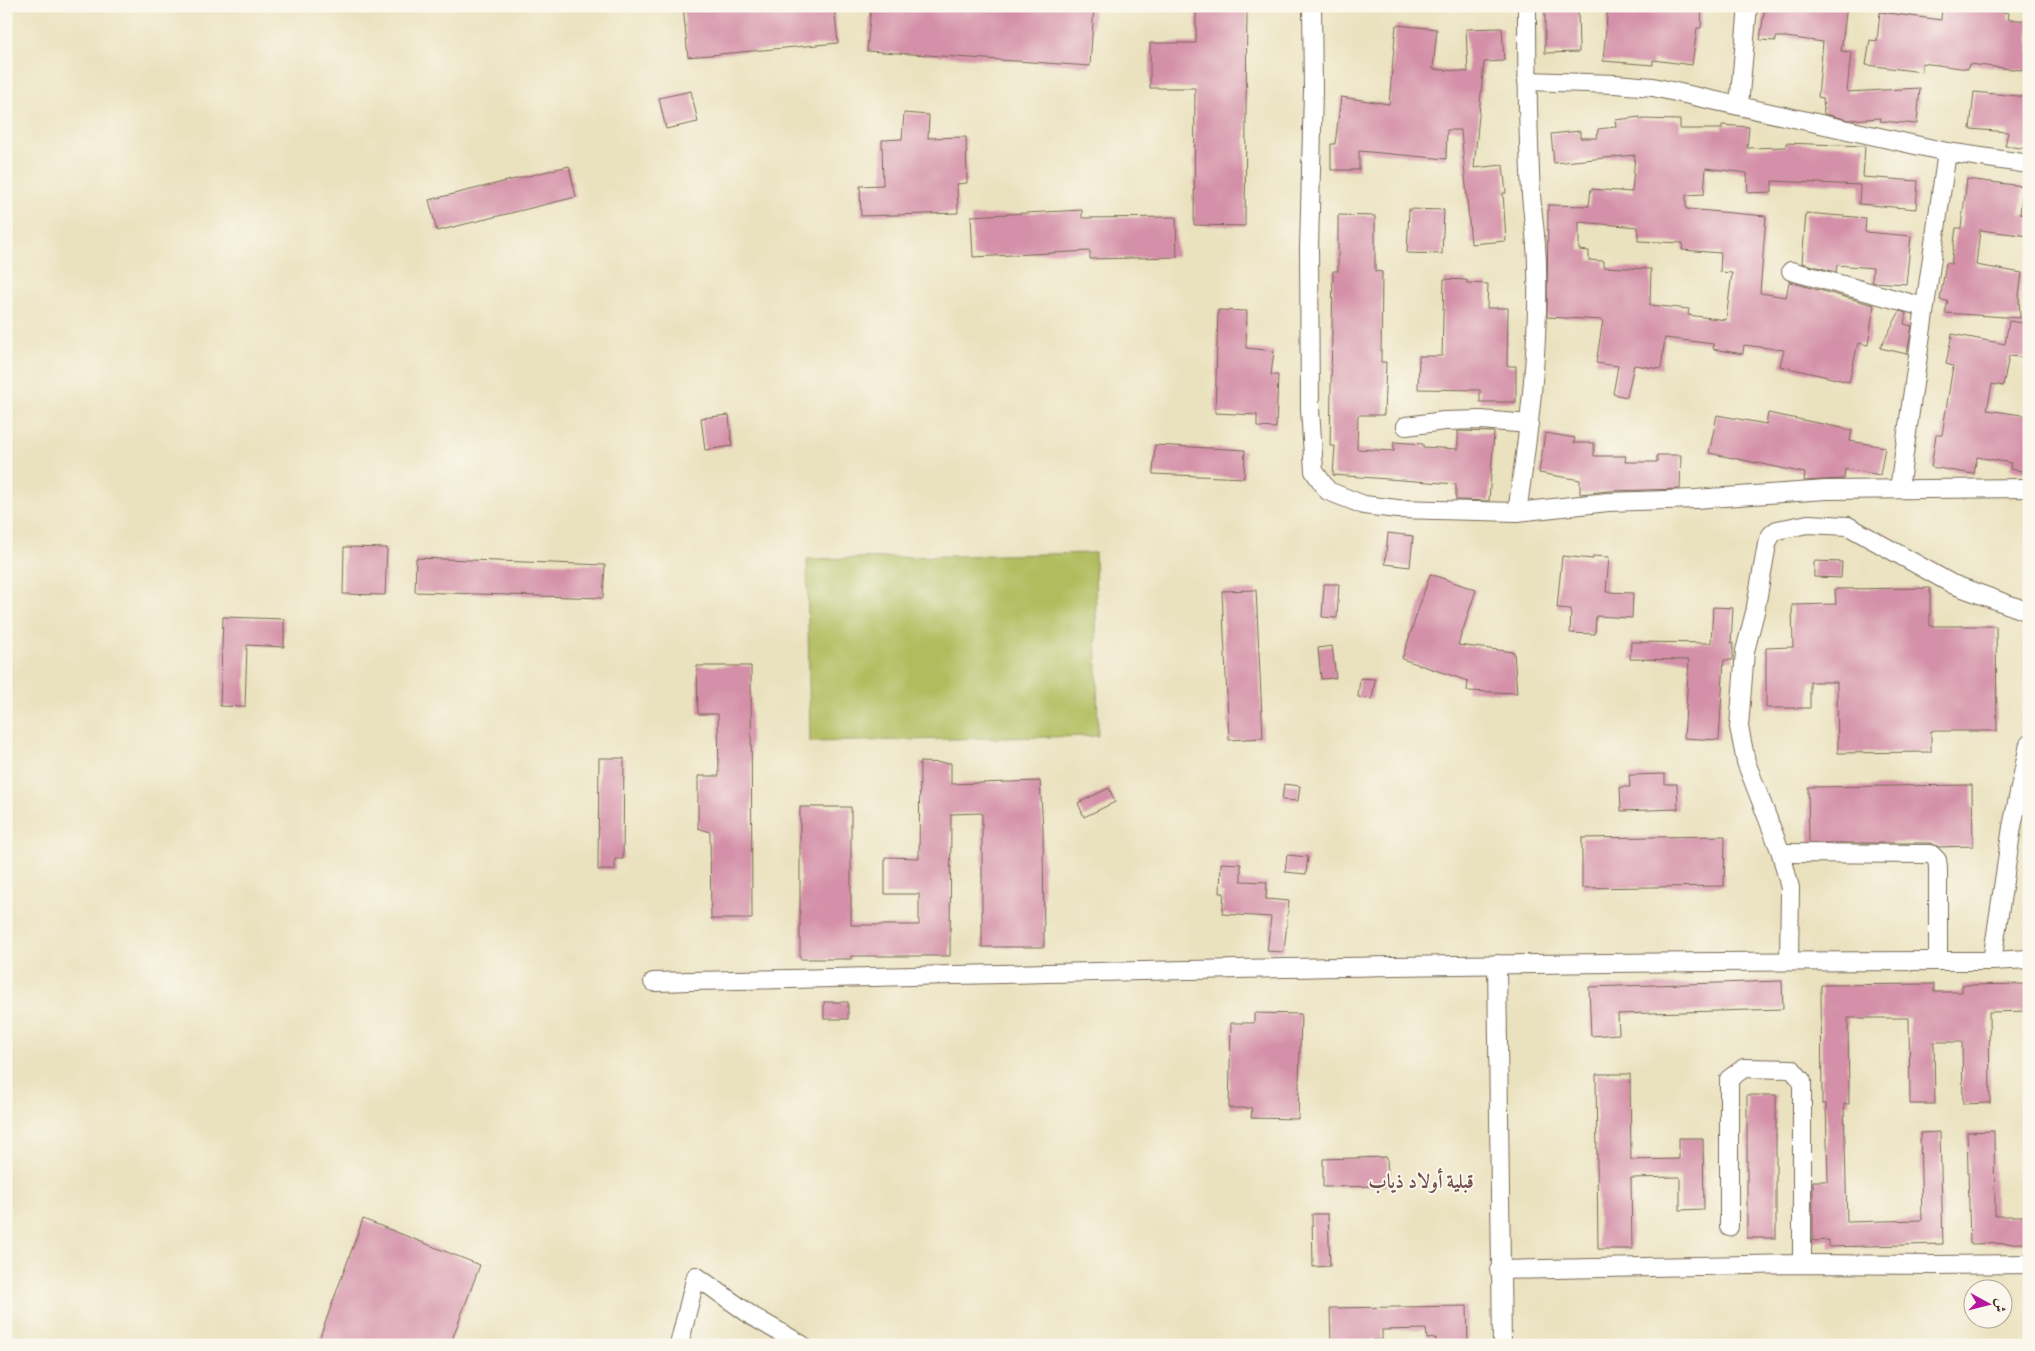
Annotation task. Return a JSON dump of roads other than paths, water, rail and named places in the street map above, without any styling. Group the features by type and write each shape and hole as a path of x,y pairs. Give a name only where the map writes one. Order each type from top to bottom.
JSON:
{"street":[{"path":"1312,6 1313,90 1309,258 1310,409 1314,471 1328,491 1364,505 1438,512 1517,512 1608,502 1695,499 1826,490 2029,488"},
{"path":"1517,512 1529,424 1535,358 1537,265 1531,194 1527,81 1527,6"},
{"path":"1739,105 1748,6"},
{"path":"1527,81 1653,87 1947,152 2029,164"},
{"path":"1899,489 1947,152"},
{"path":"1790,271 1924,307"},
{"path":"1406,426 1444,421 1481,420 1529,424"},
{"path":"1789,961 1790,888 1781,853 1746,762 1739,727 1745,651 1755,612 1770,535 1777,530 1808,524 1848,526 1952,584 2029,612"},
{"path":"1992,961 2017,798 2029,744"},
{"path":"1781,853 1931,854 1937,860 1938,867 1938,961"},
{"path":"653,982 1496,964 1992,961 2029,959"},
{"path":"1496,964 1502,1345"},
{"path":"1729,1227 1729,1079 1744,1068 1792,1069 1802,1081 1802,1264"},
{"path":"1500,1270 1802,1264 2029,1264"},
{"path":"679,1345 696,1276 752,1316 802,1345"}],"district":[{"name":"قبلية أولاد ذياب","path":"1421,1181"}]}
